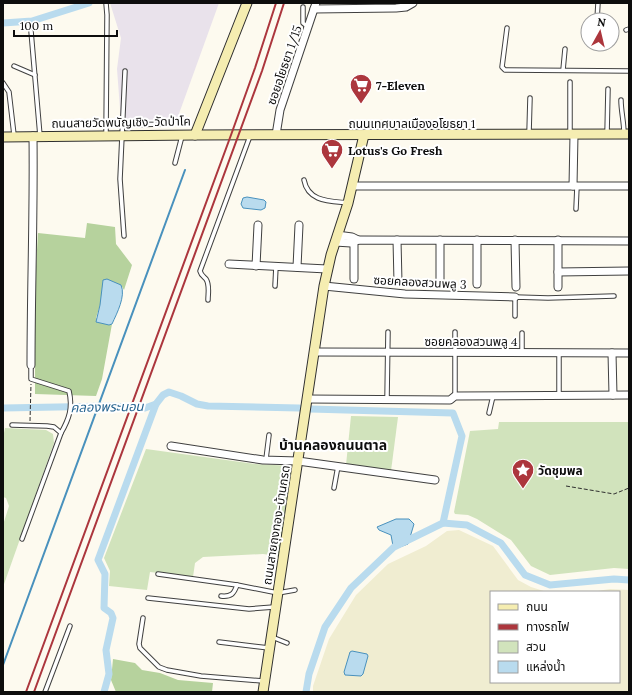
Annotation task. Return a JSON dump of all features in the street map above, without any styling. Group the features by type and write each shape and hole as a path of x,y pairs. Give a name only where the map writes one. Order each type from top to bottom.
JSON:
{"main road":[{"name":"ถนนสายวัดพนัญเชิง-วัดป่าโค","path":"3,137 196,135 247,3"},
{"name":"ถนนเทศบาลเมืองอโยธยา 1","path":"196,135 627,134"},
{"name":"ถนนสายถุงทอง-บ้านกรด","path":"263,692 327,269 348,203 364,135"}],"street":[{"path":"315,5 396,8 406,7 413,3"},
{"name":"ซอยอโยธยา 1/15","path":"276,135 280,110 315,5"},
{"path":"572,134 575,186"},
{"path":"31,365 31,287 36,136"},
{"path":"352,186 629,186"},
{"path":"256,266 258,224"},
{"path":"297,268 299,225"},
{"path":"336,238 354,240 629,241"},
{"path":"354,240 354,279"},
{"path":"397,240 398,282"},
{"path":"440,240 440,283"},
{"path":"477,240 477,284"},
{"path":"516,240 516,287"},
{"path":"558,240 558,287"},
{"path":"229,264 327,269"},
{"path":"558,272 629,271"},
{"name":"ซอยคลองสวนพลู 3","path":"324,286 405,294 515,297"},
{"name":"ซอยคลองสวนพลู 4","path":"314,352 629,353"},
{"path":"612,353 613,395"},
{"path":"307,399 450,400 455,396 629,395"},
{"path":"172,446 266,459 338,466 435,480"}],"lane":[{"path":"106,4 106,135"},
{"path":"303,7 303,23 308,27"},
{"path":"507,28 503,69 505,70 629,71"},
{"path":"31,31 35,75 36,136"},
{"path":"563,70 565,50"},
{"path":"14,66 35,75"},
{"path":"124,236 120,189 121,135 125,71"},
{"path":"570,82 572,134"},
{"path":"3,83 9,92 14,136"},
{"path":"607,134 608,89"},
{"path":"528,135 530,98"},
{"path":"621,100 621,110 627,134"},
{"path":"122,125 163,124"},
{"path":"175,163 183,135"},
{"path":"208,300 208,283 200,271 251,135"},
{"path":"304,180 307,190 315,197 348,203"},
{"path":"575,186 576,209"},
{"path":"275,286 276,266"},
{"path":"515,316 515,297 548,298 614,296"},
{"path":"387,400 388,332"},
{"path":"455,332 455,396"},
{"path":"522,333 522,353"},
{"path":"559,353 559,395"},
{"path":"22,539 61,433 68,421 71,411 71,398 69,391 31,379 31,365"},
{"path":"489,413 493,396"},
{"path":"12,425 54,427 61,433"},
{"path":"266,459 269,435"},
{"path":"334,488 338,466"},
{"path":"158,574 237,585 278,593 295,590"},
{"path":"221,596 228,597 232,595 237,585"},
{"path":"148,598 242,608 275,607"},
{"path":"144,618 139,644 140,648 159,667 182,674 264,681"},
{"path":"45,692 70,626"},
{"path":"271,637 288,643"},
{"path":"219,642 269,648"}],"path":[{"path":"30,421 31,392"},
{"path":"566,486 614,494 629,488"}],"shaded area":[{"path":"110,3 219,3 176,122 121,122 117,69 121,38"},
{"path":"459,530 493,546 518,580 531,587 544,591 490,591 490,683 620,683 620,591 597,591 610,589 629,590 629,692 313,692 313,686 329,639 356,595 388,564 426,546 447,531"}],"green space":[{"path":"87,223 115,227 116,244 132,265 124,290 121,285 100,305 96,318 109,325 112,324 102,379 96,396 35,394 35,284 38,233 85,238"},
{"path":"351,416 398,417 391,471 346,465"},
{"path":"499,422 629,422 629,569 614,568 550,575 531,566 511,540 477,519 468,515 455,514 454,512 470,431 498,429"},
{"path":"5,428 46,430 53,434 54,443 3,587 3,525 9,506 6,498 3,497 3,438"},
{"path":"146,449 255,464 293,466 279,556 263,554 203,557 195,563 193,577 150,572 147,590 109,586 110,571 104,558"},
{"path":"113,659 135,663 142,670 160,673 178,680 213,683 212,692 116,692 111,680"}],"water":[{"path":"247,197 264,200 266,202 265,208 261,210 243,208 241,204 243,198"},
{"path":"107,279 121,285 122,289 122,299 112,324 109,325 96,322 103,280"},
{"path":"396,519 409,519 414,524 408,544 397,548 393,546 391,535 379,530 377,527"},
{"path":"352,651 367,654 368,656 363,674 361,676 345,675 344,672 350,652"}],"waterway":[{"path":"3,23 32,21 89,3"},
{"path":"3,665 185,170"},
{"name":"คลองพระนอน","path":"3,408 112,406 145,408 156,404 163,395 169,392 197,404 208,406 299,408"},
{"path":"104,692 109,674 106,650 113,618 111,613 104,608 105,574 98,560 156,404"},
{"name":"คลองพระนอน","path":"310,409 453,413 462,436 443,523"},
{"path":"306,692 309,674 325,627 351,588 394,547 443,523 467,525 501,543 525,575 550,585 614,579 629,580"}],"railway":[{"path":"26,692 231,135 276,3"},
{"path":"34,692 262,71 284,3"}],"place":[{"name":"7-Eleven","path":"361,104"},
{"name":"Lotus's Go Fresh","path":"332,170"},
{"name":"วัดชุมพล","path":"523,490"}],"district":[{"name":"บ้านคลองถนนตาล","path":"333,445"}]}
